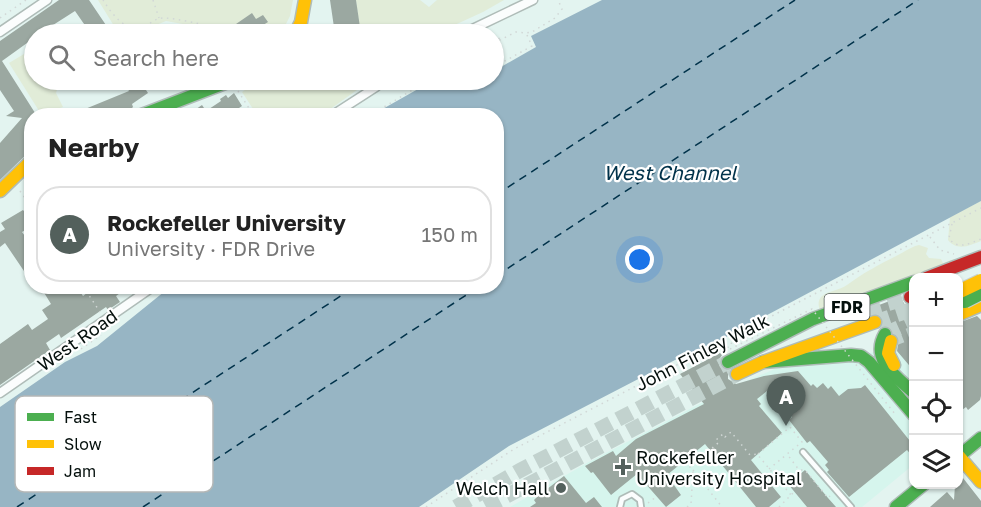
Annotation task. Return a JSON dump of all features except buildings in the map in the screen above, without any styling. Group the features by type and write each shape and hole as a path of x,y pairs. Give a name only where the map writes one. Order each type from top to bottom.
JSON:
{"main road":[{"path":"301,24 305,0"},
{"path":"163,108 216,90"},
{"path":"0,191 24,168"},
{"path":"939,273 981,257"},
{"path":"963,295 981,281"},
{"name":"FDR","path":"729,356 783,335 813,319 909,284"},
{"path":"963,296 981,293"},
{"path":"963,297 981,300"},
{"path":"963,313 981,305"},
{"path":"783,335 816,327 866,310"},
{"name":"FDR","path":"737,374 763,362 875,322"},
{"path":"888,337 878,345 879,355 909,388"},
{"path":"763,362 858,355 869,362 909,409"},
{"path":"963,453 981,438"},
{"path":"963,461 981,482"},
{"path":"896,507 918,489"}],"street":[{"path":"0,32 47,0"},
{"path":"483,24 532,0"},
{"path":"343,108 371,90"},
{"name":"West Road","path":"0,393 143,294"}],"lane":[{"path":"803,452 851,507"},
{"path":"620,507 622,498 632,495 640,500 641,506"}],"path":[{"path":"0,18 26,0"},
{"path":"103,0 118,21 123,24"},
{"path":"153,0 159,18"},
{"path":"504,38 516,32 532,32 555,18 562,9 558,0"},
{"path":"149,24 161,17 201,24"},
{"path":"504,61 532,46 526,33"},
{"path":"238,90 249,108"},
{"path":"382,108 413,90"},
{"path":"20,191 24,197"},
{"name":"John Finley Walk","path":"426,507 514,449 981,208"},
{"path":"952,223 949,238 955,245 962,246 981,239"},
{"path":"929,236 940,250 956,255"},
{"path":"88,294 106,320"},
{"path":"756,325 759,330 728,345 729,356 812,309 895,414"},
{"path":"690,467 718,443 716,440 723,434 725,437 731,432 750,455 757,454 790,427 802,442 769,469"},
{"path":"757,454 791,495"},
{"path":"787,454 800,470"},
{"path":"687,507 690,504 693,473 690,467"},
{"path":"690,467 722,507"},
{"path":"782,484 800,470 806,470 828,498 831,495 836,501"},
{"path":"779,507 794,492"},
{"path":"641,506 656,497"},
{"path":"650,501 654,507"}],"shaded area":[{"path":"98,0 293,0 286,24 183,24 166,21 159,24 113,24"},
{"path":"356,0 420,0 429,7 437,0 504,0 457,24 359,24"},
{"path":"24,54 24,87 9,63"},
{"path":"26,90 57,90 56,93 63,107 37,108"},
{"path":"245,90 357,90 332,108 252,108 242,92"},
{"path":"981,201 981,241 960,247 952,244 948,240 950,217"},
{"path":"919,245 928,248 926,254 929,258 941,259 943,263 954,259 920,273 909,273 909,277 820,310 821,297 844,287 878,265"},
{"path":"909,343 909,468 862,507 510,507 587,463 730,388 777,368 861,356"}],"water":[{"name":"West Channel","path":"602,0 981,0 981,201 724,338 675,360 509,446 419,507 0,507 0,407 15,397 15,492 213,492 213,396 16,396 65,362 97,346 161,294 504,294 504,108 384,108 416,90 504,90 504,65 536,47 531,36"}],"ferry route":[{"path":"504,190 795,0"},
{"path":"504,271 918,0"},
{"path":"187,396 344,294"},
{"path":"213,461 468,294"},
{"path":"17,507 40,492"},
{"path":"143,507 166,492"}],"tunnel":[{"path":"866,310 909,297"},
{"path":"875,322 909,311"},
{"path":"885,334 909,323"},
{"path":"891,341 909,334"},
{"path":"456,507 519,471 728,362"},
{"path":"486,507 737,374"}],"traffic: fast":[{"path":"160,108 207,90"},
{"path":"728,362 813,319 909,284"},
{"path":"965,301 981,293"},
{"path":"885,334 881,343 883,360 893,374 909,388"},
{"path":"763,362 861,356 869,362 909,409"},
{"path":"963,453 981,438"},
{"path":"896,507 918,489"}],"traffic: slow":[{"path":"300,24 305,0"},
{"path":"0,191 24,168"},
{"path":"963,290 981,281"},
{"path":"963,313 981,305"},
{"path":"737,374 763,362 875,322"},
{"path":"891,341 888,353 894,365"},
{"path":"963,461 981,482"}],"traffic: jam":[{"path":"939,273 981,257"}],"place":[{"name":"Rockefeller University","path":"786,426"},
{"name":"Rockefeller University Hospital","path":"623,467"},
{"name":"Welch Hall","path":"561,488"}]}
